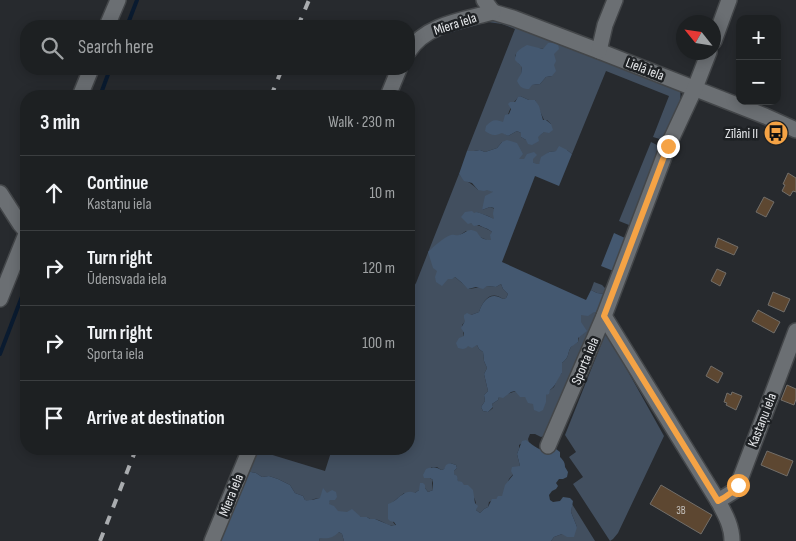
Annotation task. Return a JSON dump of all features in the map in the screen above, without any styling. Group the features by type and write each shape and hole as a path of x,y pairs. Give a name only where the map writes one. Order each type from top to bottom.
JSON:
{"street":[{"path":"110,20 118,0"},
{"path":"598,51 615,0"},
{"path":"721,22 729,0"},
{"name":"Lielā iela","path":"489,6 512,18 695,88 796,130"},
{"name":"Miera iela","path":"415,44 429,32 489,6"},
{"name":"Sporta iela","path":"548,446 604,316 668,146 706,60"},
{"path":"82,90 89,75"},
{"path":"390,90 397,75"},
{"path":"0,193 20,224"},
{"path":"0,299 20,247"},
{"path":"604,316 718,501 729,521 732,541"},
{"name":"Kastaņu iela","path":"718,501 734,491 738,485 796,331"},
{"name":"Miera iela","path":"212,541 248,455"}],"shaded area":[{"path":"485,20 506,21 680,91 678,109 673,123 663,140 653,137 669,96 606,71 572,154 567,150 549,152 536,165 532,159 519,159 502,142 497,148 485,152 480,150 467,151 515,29 502,24 488,22 445,34 431,40 433,34","holes":["537,48 544,49 552,76 546,77 540,84 532,85 521,75 522,66 515,56 516,54","520,96 529,100 535,100 544,120 551,124 535,138 526,140 517,131 508,136 502,132 511,108"]},
{"path":"548,43 558,44 559,49 554,54 556,71 552,76 546,77 540,84 532,85 529,89 525,89 517,81 522,67 515,60 517,52 527,45 543,49"},
{"path":"520,96 529,100 535,100 543,120 551,124 553,130 549,133 544,132 538,137 539,141 532,145 528,144 521,137 521,133 517,131 508,136 502,133 492,135 485,131 486,126 492,121 503,122 505,115 509,114 511,109 508,104 515,102"},
{"path":"507,140 517,143 523,154 519,159 524,159 527,154 534,152 537,155 533,162 536,164 539,164 541,157 549,152 556,151 559,146 572,154 559,186 535,176 502,262 586,300 591,290 605,294 599,312 594,312 588,316 581,315 581,322 587,331 571,347 565,361 562,363 562,373 549,394 546,395 543,410 539,412 534,410 533,404 528,403 525,397 520,397 515,391 503,398 499,397 492,404 493,407 488,412 483,411 481,407 485,401 484,395 488,391 484,374 487,368 483,352 477,345 472,348 468,346 462,349 458,348 456,343 459,338 464,336 461,328 465,321 464,315 479,312 485,301 491,296 503,299 508,294 501,284 496,287 487,286 483,289 476,287 468,289 455,277 448,279 442,286 436,282 437,271 433,268 428,252 448,236 459,235 469,230 477,232 484,239 491,240 490,235 492,232 479,225 468,224 461,217 465,212 472,211 494,219 494,208 490,207 482,210 485,196 493,192 478,190 472,183 464,181 459,174 467,151 480,150 485,152 497,148 502,142"},
{"path":"651,142 661,147 634,227 619,221"},
{"path":"459,174 478,190 487,189 494,192 482,210 490,207 495,209 494,220 477,212 471,223 492,232 491,240 466,231 460,235 438,271 448,279 455,277 469,289 487,286 496,287 501,284 508,294 503,299 499,296 491,296 485,300 479,312 471,315 462,325 468,346 477,345 483,352 487,368 484,374 488,391 484,395 485,401 481,407 483,411 488,412 493,408 492,404 499,397 516,391 525,397 546,402 546,395 554,387 562,373 562,363 572,346 578,342 581,314 605,294 591,290 594,282 602,285 608,291 547,435 541,437 530,434 529,443 526,441 519,445 517,454 520,466 509,479 503,496 489,502 488,507 480,513 476,510 475,500 468,489 459,482 454,474 457,468 456,465 450,463 441,470 437,467 431,467 430,478 433,480 433,490 428,492 425,488 415,493 404,493 393,502 393,522 396,526 347,512 338,512 328,504 330,500 305,500 303,496 295,493 290,485 278,479 269,476 262,477 256,473 246,471 253,455 273,455 325,471 330,455 415,455 416,283"},
{"path":"614,233 628,240 616,270 611,270 601,266"},
{"path":"606,332 664,436 618,533 610,541 573,484 583,477 569,457 576,452 565,435"},
{"path":"526,440 540,449 547,451 556,449 560,452 560,457 564,461 568,472 567,477 559,479 556,483 558,486 549,495 550,500 553,502 560,501 563,497 570,498 573,501 571,512 577,527 574,537 567,537 562,534 554,537 551,541 344,541 342,534 339,532 330,538 320,538 319,541 217,541 246,471 256,473 262,477 269,476 278,479 290,485 295,493 303,496 305,500 320,498 323,488 327,493 332,490 336,492 337,497 335,500 330,500 329,504 338,511 347,512 352,509 361,517 375,519 392,526 396,525 388,519 388,504 404,493 415,493 419,490 420,483 425,485 428,492 433,490 433,480 424,478 423,475 426,469 434,467 441,470 450,463 456,465 457,468 454,474 457,476 458,481 468,485 473,490 475,503 478,506 476,510 480,513 488,507 492,499 502,496 505,485 513,475 512,467 520,466 517,454 522,441"},
{"path":"572,504 595,541 551,541 554,537 577,527 571,512"},
{"path":"339,532 342,534 344,541 319,541 320,538"}],"building":[{"path":"788,173 796,178 796,192 793,191 790,196 782,191"},
{"path":"764,197 774,202 766,217 756,212"},
{"path":"718,238 738,247 734,255 715,247"},
{"path":"717,269 726,273 720,286 711,281"},
{"path":"773,292 790,299 784,312 768,305"},
{"path":"758,310 780,322 774,333 752,321"},
{"path":"711,366 723,373 718,383 706,376"},
{"path":"787,385 796,389 794,405 781,400"},
{"path":"732,392 742,396 736,410 724,402 727,393 731,395"},
{"path":"767,451 793,461 787,476 761,465"},
{"path":"661,485 712,515 701,534 650,504"}],"waterway":[{"path":"129,20 137,0"},
{"path":"102,90 108,75"},
{"path":"0,354 20,302"}],"railway":[{"path":"301,20 309,0"},
{"path":"273,90 280,75"},
{"path":"100,541 134,455"}],"place":[{"name":"Zīlāni II","path":"776,133"}],"route":[{"path":"668,146 604,316 718,501 734,491 738,485"}]}
